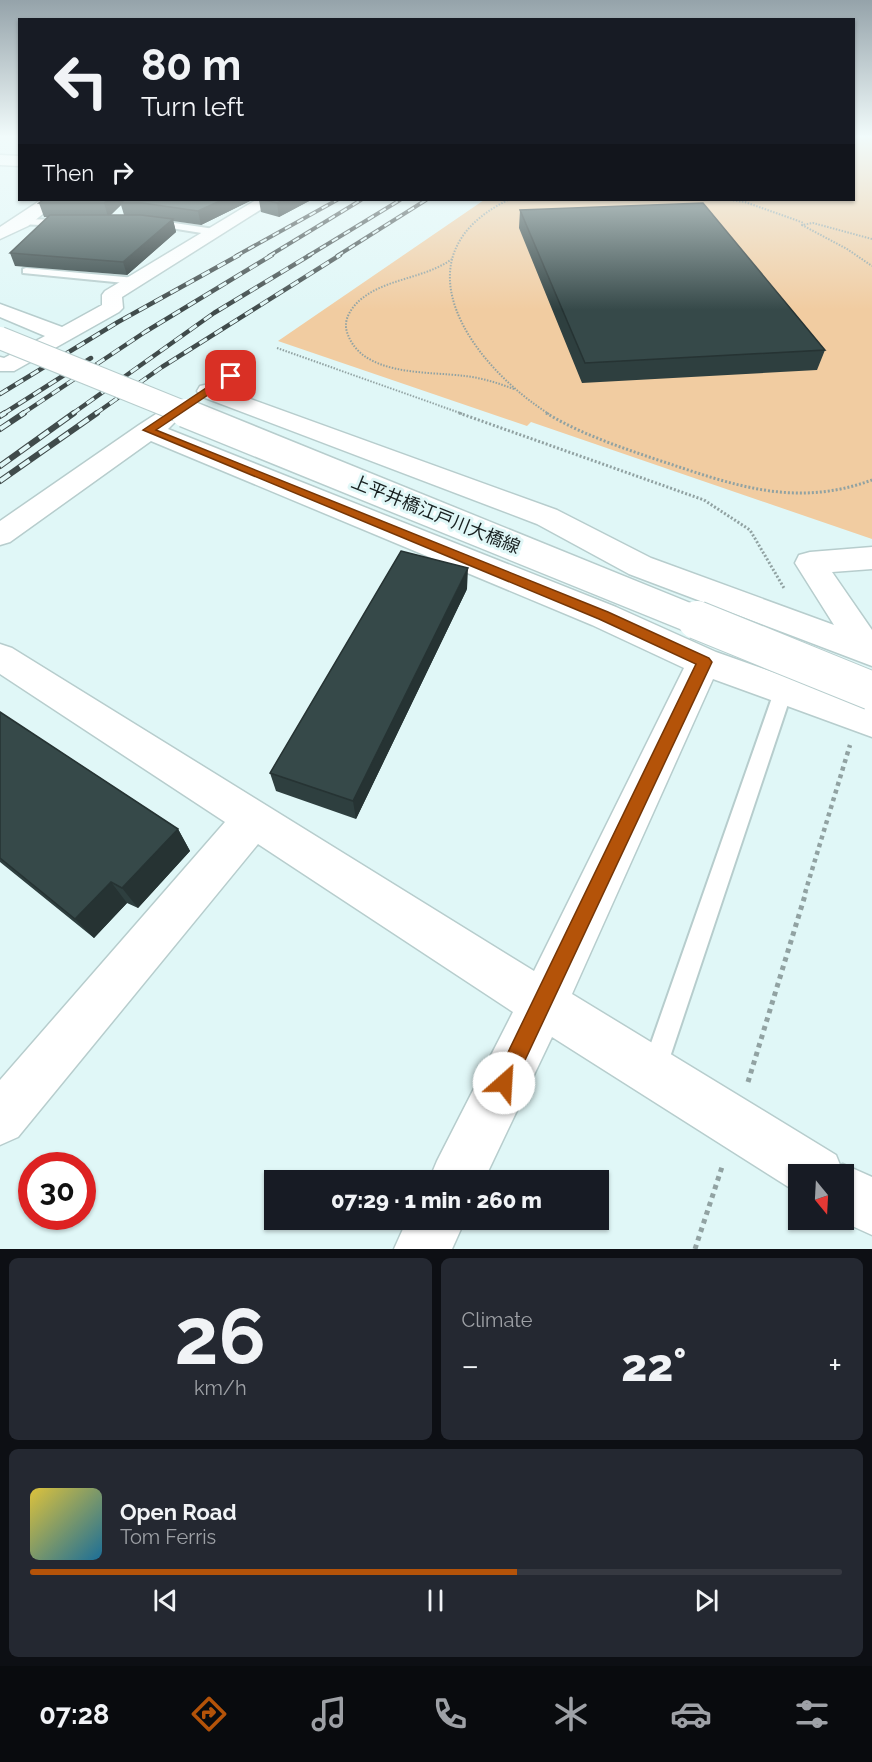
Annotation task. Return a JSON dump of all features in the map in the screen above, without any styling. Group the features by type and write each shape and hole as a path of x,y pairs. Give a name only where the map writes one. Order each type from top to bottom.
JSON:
{"street":[{"path":"0,234 22,222 50,201"},
{"path":"3,365 112,308 112,295 265,201"},
{"path":"0,310 63,335"},
{"name":"上平井橋江戸川大橋線","path":"0,338 868,710"},
{"path":"0,535 148,430 220,383 547,517 640,566 870,652"},
{"path":"148,430 604,616 704,662 784,689 868,710"},
{"path":"870,652 810,563 872,558"},
{"path":"604,616 640,566"},
{"path":"0,657 543,1004 800,1164"},
{"path":"461,1170 543,1004 704,662"},
{"path":"0,1119 254,818"},
{"path":"854,1198 872,1209"},
{"path":"422,1249 432,1230"}],"lane":[{"path":"22,222 76,223"},
{"path":"145,222 214,232"},
{"path":"26,271 135,281"},
{"path":"652,1073 784,689"}],"path":[{"path":"506,201 488,210 469,228 453,258 450,292 462,327 494,370 516,390 563,423 591,437 731,484 779,493 822,493 849,489 872,480"},
{"path":"738,201 805,224 813,223 872,239"},
{"path":"805,224 802,225 847,249 872,266"},
{"path":"453,258 427,275 368,294 351,309 345,324 346,334 356,351 384,365 410,372 465,376 516,390"},
{"path":"277,348 704,500 750,530 802,618 817,632"},
{"path":"695,1249 868,710"}],"shaded area":[{"path":"855,193 872,193 872,539 531,422 527,426 278,341 483,201 855,201"}],"building":[{"path":"42,201 107,201 104,203 39,203"},
{"path":"123,201 220,201 198,211 142,203 121,203"},
{"path":"703,203 825,350 585,363 520,210"},
{"path":"50,215 141,215 173,219 123,262 10,253"},
{"path":"401,551 468,568 353,801 270,773"},
{"path":"0,712 178,829 122,888 111,882 75,919 0,858"}],"railway":[{"path":"236,256 335,201"},
{"path":"269,256 359,201"},
{"path":"308,256 398,201"},
{"path":"337,256 424,201"},
{"path":"0,394 118,322 239,255"},
{"path":"22,414 145,332 272,255"},
{"path":"72,414 214,313 310,255"},
{"path":"95,414 162,367 340,255"},
{"path":"3,414 91,358"},
{"path":"0,416 5,413"},
{"path":"0,429 24,413"},
{"path":"0,466 74,413"},
{"path":"0,481 97,413"}],"route":[{"path":"231,376 148,430 604,616 704,662 504,1083"}]}
